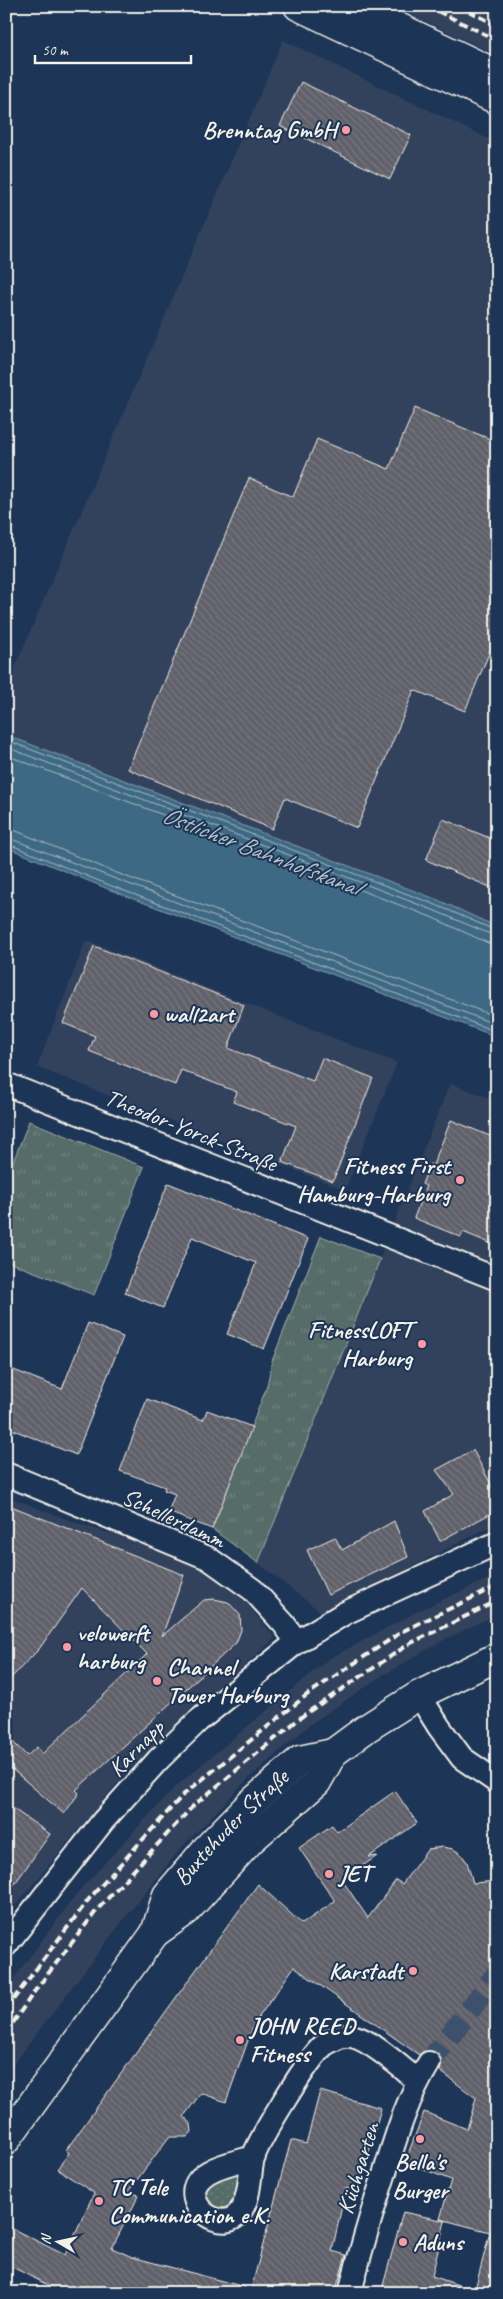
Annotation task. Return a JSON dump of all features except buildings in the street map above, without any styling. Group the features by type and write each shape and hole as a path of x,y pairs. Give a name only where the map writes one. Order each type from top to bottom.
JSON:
{"main road":[{"path":"298,6 497,100"},
{"path":"354,6 497,74"},
{"name":"Buxtehuder Straße","path":"6,2140 154,1933 186,1910 250,1840 317,1782 333,1753 367,1728 419,1695 497,1657"}],"street":[{"name":"Theodor-Yorck-Straße","path":"6,1084 497,1279"},
{"name":"Schellerdamm","path":"6,1474 208,1558 253,1590 284,1624 297,1642"},
{"name":"Karnapp","path":"6,1944 14,1918 158,1760 198,1721 297,1642 344,1613 497,1543"},
{"path":"419,1695 439,1728 462,1758 497,1782"},
{"name":"Küchgarten","path":"254,2157 274,2119 305,2070 324,2045 345,2036 365,2040 423,2072 399,2124 366,2229 350,2293"}],"shaded area":[{"path":"393,6 497,6 497,55"},
{"path":"283,40 497,143 497,927 438,900 6,735 6,688"},
{"path":"86,940 397,1063 345,1190 37,1067"},
{"path":"450,1083 497,1101 497,1523 322,1613 258,1563"},
{"path":"6,1496 79,1524 179,1554 219,1579 246,1603 275,1638 128,1770 6,1917"},
{"path":"497,1575 497,1614 444,1640 383,1675 312,1723 247,1780 182,1847 121,1923 6,2074 6,1989 77,1893 175,1787 327,1660 420,1610"}],"green space":[{"path":"29,1121 144,1167 94,1295 6,1261 6,1180"},
{"path":"321,1236 380,1259 258,1563 212,1529 267,1386 272,1361"},
{"path":"239,2172 241,2174 233,2201 221,2208 210,2203 206,2198 205,2192 212,2180"}],"water":[{"name":"Östlicher Bahnhofskanal","path":"6,735 438,900 497,927 497,1037 108,889 6,847"}],"tunnel":[{"path":"429,2063 497,1974"}],"railway":[{"path":"427,6 497,40"},
{"path":"458,6 497,25"},
{"path":"488,6 497,11"},
{"path":"6,2009 89,1899 183,1795 308,1694 403,1631 497,1586"},
{"path":"6,2033 34,1992 97,1910 193,1806 305,1714 409,1644 497,1601"}],"place":[{"name":"Brenntag GmbH","path":"346,130"},
{"name":"wall2art","path":"154,1014"},
{"name":"Fitness First Hamburg-Harburg","path":"460,1180"},
{"name":"FitnessLOFT Harburg","path":"422,1344"},
{"name":"velowerft harburg","path":"67,1647"},
{"name":"Channel Tower Harburg","path":"157,1681"},
{"name":"JET","path":"329,1874"},
{"name":"Karstadt","path":"413,1971"},
{"name":"JOHN REED Fitness","path":"240,2040"},
{"name":"Bella's Burger","path":"420,2139"},
{"name":"TC Tele Communication e.K.","path":"99,2201"},
{"name":"Aduns","path":"403,2242"}]}
